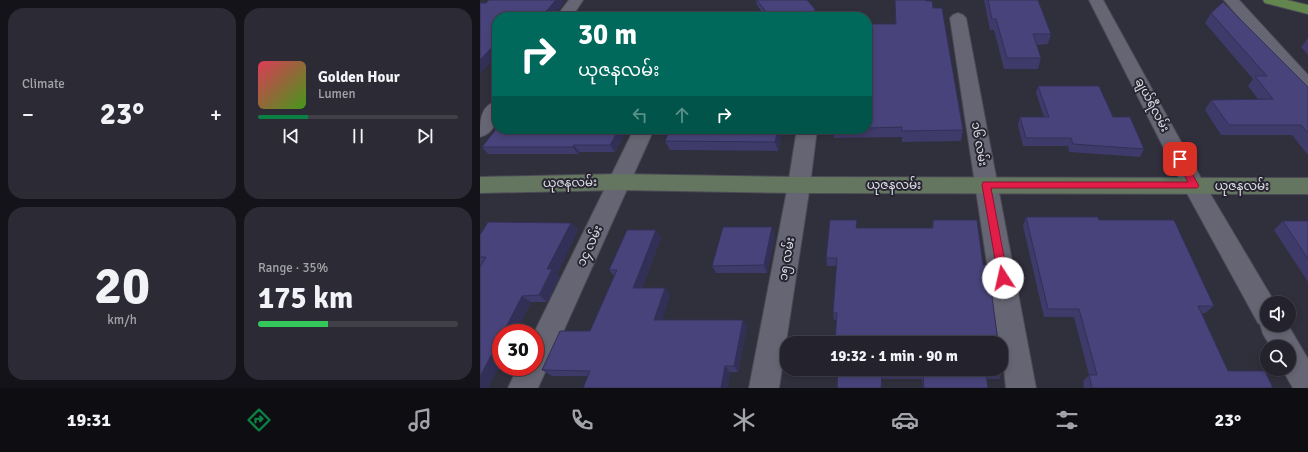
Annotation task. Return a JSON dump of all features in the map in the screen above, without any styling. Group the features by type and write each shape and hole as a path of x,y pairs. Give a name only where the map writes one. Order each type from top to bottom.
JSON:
{"main road":[{"path":"1270,0 1308,10"}],"street":[{"path":"568,12 576,0"},
{"name":"ချယ်ရီလမ်း","path":"1096,0 1194,186 1260,302"},
{"path":"1231,0 1308,86"},
{"name":"၁၆ လမ်း","path":"958,18 1022,388"},
{"path":"480,130 492,114"},
{"name":"၁၄ လမ်း","path":"544,343 642,134"},
{"name":"၁၅ လမ်း","path":"764,388 806,134"},
{"name":"ယုဇနလမ်း","path":"480,184 619,182 799,185 1308,186"},
{"path":"1296,366 1308,387"},
{"path":"523,388 529,376"}],"building":[{"path":"489,0 556,0 545,12 492,12 492,47 480,60 480,3 486,3"},
{"path":"757,0 807,0 815,9 814,12 766,12"},
{"path":"895,0 932,1 933,8 942,8 963,130 902,131 902,127 872,128 872,24 896,24"},
{"path":"988,0 1038,0 1051,34 1033,34 1041,58 1007,58 996,19 992,19"},
{"path":"1223,2 1308,87 1308,133 1301,125 1229,125 1211,100 1273,99 1255,76 1267,76 1211,13"},
{"path":"1038,86 1099,86 1113,117 1130,117 1144,149 1073,144 1071,138 1026,138 1020,117 1049,117"},
{"path":"492,134 616,134 610,145 574,145 573,147 482,147"},
{"path":"668,134 777,134 775,142 665,141"},
{"path":"1026,217 1098,217 1099,220 1174,220 1214,306 1198,306 1228,371 1260,371 1260,376 1267,376 1273,388 1092,388 1089,375 1097,375 1079,309 1048,309"},
{"path":"830,220 857,220 856,228 933,228 933,220 977,220 983,265 988,265 997,336 835,336 837,313 833,313 837,258 826,258"},
{"path":"1283,221 1308,221 1308,259"},
{"path":"488,222 571,223 547,269 552,269 539,295 522,296 508,324 492,324 492,354 480,377 480,267 486,257 480,257 480,235"},
{"path":"723,227 772,227 764,265 712,266"},
{"path":"627,230 656,230 633,288 665,288 654,320 743,320 734,366 725,366 721,388 583,388 590,371 544,370 544,366 560,331 590,331 617,270 609,270"},
{"path":"838,376 882,376 881,388 837,388"},
{"path":"923,376 986,376 988,388 924,388"}],"route":[{"path":"1003,278 986,185 1194,186 1180,159"}]}
